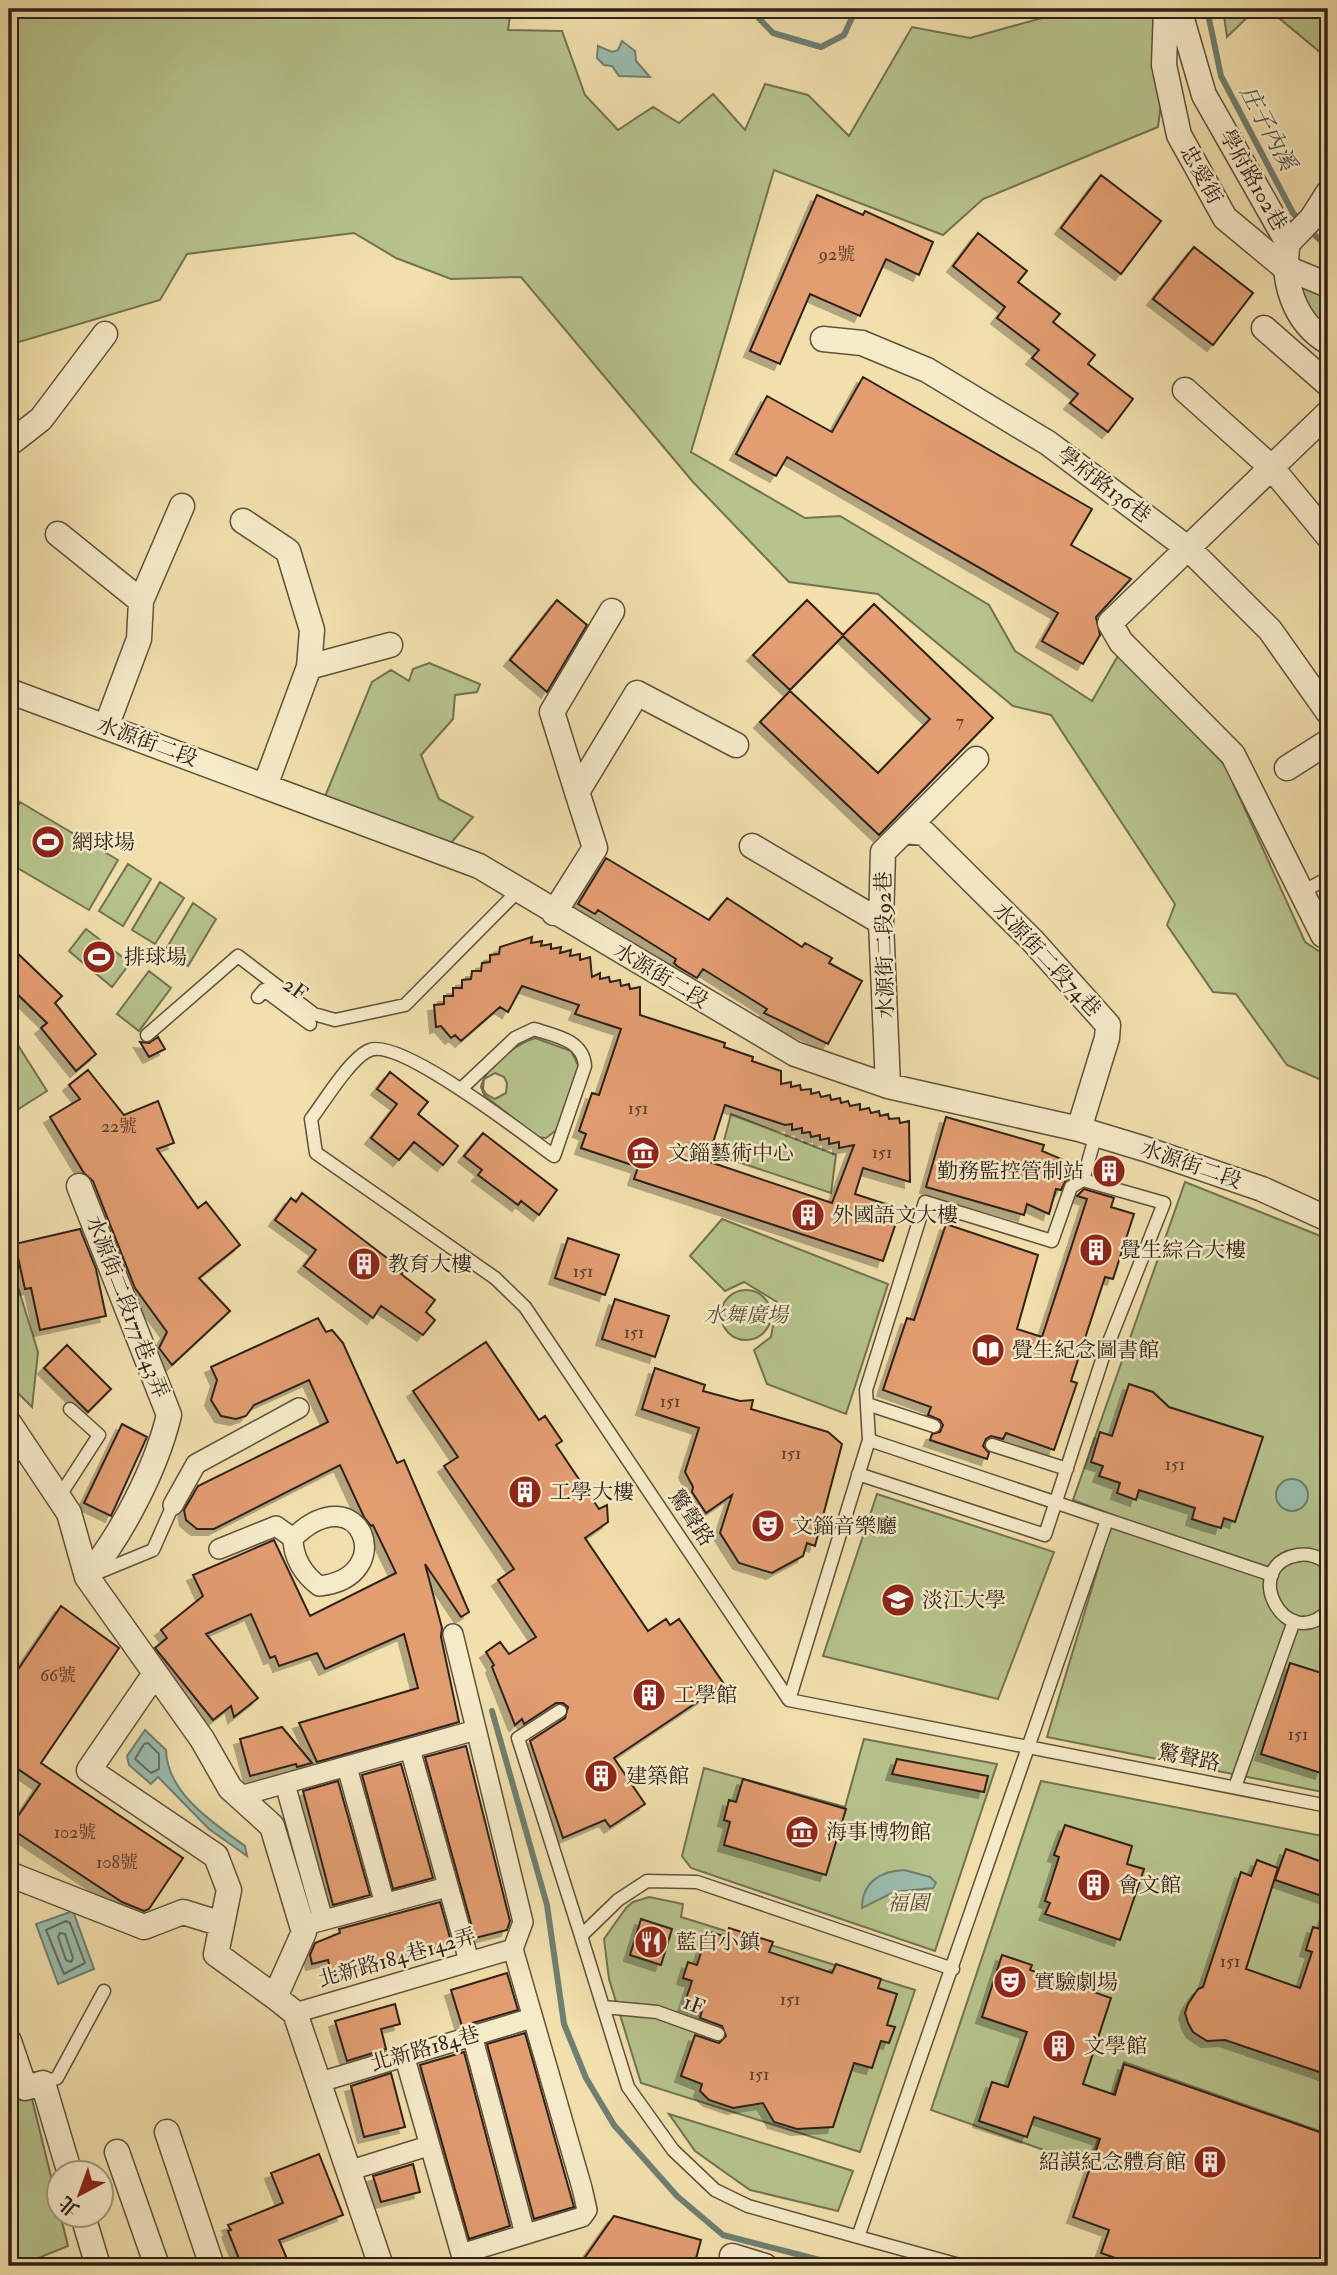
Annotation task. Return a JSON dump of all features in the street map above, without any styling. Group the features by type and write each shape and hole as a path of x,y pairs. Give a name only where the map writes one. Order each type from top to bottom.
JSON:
{"street":[{"name":"忠愛街","path":"1166,9 1164,65 1179,135 1225,218 1284,267 1328,285"},
{"name":"學府路102巷","path":"1179,9 1204,95 1288,243 1284,267 1297,310 1317,336 1328,342"},
{"path":"1288,243 1312,218 1328,193"},
{"path":"1264,328 1328,384"},
{"path":"9,443 41,419 105,334"},
{"name":"學府路136巷","path":"823,339 862,343 928,370 1048,443 1190,550 1270,630 1328,712"},
{"path":"1185,390 1271,467 1328,536"},
{"path":"1323,935 1233,755 1121,642 1110,623 1190,550 1328,413"},
{"path":"106,727 139,639 141,601 182,506"},
{"path":"243,521 288,551 312,630 309,667 265,786"},
{"path":"58,534 141,601"},
{"path":"554,912 595,848 552,712 612,611"},
{"path":"309,667 390,645"},
{"name":"水源街二段","path":"9,691 479,866 795,1054 888,1086 1087,1131 1262,1189 1328,1219"},
{"path":"577,792 636,693 736,745"},
{"path":"1287,768 1328,742"},
{"name":"水源街二段92巷","path":"888,1086 881,922 883,852 976,759"},
{"name":"水源街二段74巷","path":"905,831 923,833 1032,940 1108,1026 1087,1131"},
{"path":"752,846 881,922"},
{"name":"水源街二段177巷43弄","path":"79,1186 169,1415 161,1448 104,1555 87,1577"},
{"path":"173,1506 197,1464 299,1408"},
{"path":"9,1423 69,1513 87,1577 202,1739 230,1788 272,1826 313,1923"},
{"path":"219,1549 276,1526 293,1538"},
{"path":"404,2055 461,2254 582,2217 587,2210 513,1949 523,1922 453,1634"},
{"path":"154,1675 89,1770 216,1856 229,1890 216,1954 295,2013 381,2266"},
{"path":"240,1796 476,1730"},
{"path":"410,1749 470,1961"},
{"path":"347,1766 385,1904"},
{"path":"285,1784 313,1923"},
{"path":"9,1874 144,1927 183,1912 222,1924"},
{"path":"275,1997 304,1932 313,1923 447,1887"},
{"name":"北新路184巷142弄","path":"295,2013 513,1949"},
{"name":"北新路184巷","path":"317,2083 532,2018"},
{"path":"472,2035 525,2234"},
{"path":"9,2041 25,2088 64,2160"},
{"path":"167,2132 212,2266"},
{"path":"348,2171 428,2146"},
{"path":"117,2152 157,2266"},
{"path":"85,2230 90,2264"},
{"path":"732,2256 765,2266"}],"lane":[{"path":"1301,892 1328,878"},
{"path":"293,1023 310,1024 335,1020 405,1004 519,890"},
{"path":"147,1035 238,956 314,1014 335,1020"},
{"name":"2F","path":"258,997 264,990 310,1024"},
{"name":"驚聲路","path":"462,1088 515,1038 534,1029 579,1047 584,1056 585,1066 554,1156 462,1088 387,1049 371,1049 357,1059 311,1119 316,1153 495,1278 524,1307 789,1700 1328,1805"},
{"path":"1083,1180 1087,1131"},
{"path":"789,1700 858,1474 869,1440 866,1390 925,1202 1052,1241 1071,1187 1083,1180 1164,1203 1103,1357 1045,1535 858,1474"},
{"path":"867,1404 934,1426"},
{"path":"59,1497 99,1434 70,1409"},
{"path":"869,1440 1272,1576"},
{"path":"992,1445 1066,1469"},
{"path":"87,1577 153,1550 173,1506"},
{"path":"858,2237 1107,1520"},
{"path":"1328,1565 1315,1556 1295,1555 1285,1559 1272,1576 1271,1599 1280,1612 1294,1621 1315,1620 1328,1611"},
{"path":"1235,1787 1294,1621"},
{"path":"560,1711 518,1738 628,2087 673,2150 715,2190 748,2206 963,2266"},
{"path":"581,1936 618,1900 647,1881 697,1882 953,1969"},
{"path":"25,2088 57,2078 103,1991"},
{"name":"1F","path":"604,2007 657,2012 718,2034"}],"green space":[{"path":"9,9 511,9 508,30 562,31 585,95 618,130 653,107 679,123 713,94 745,130 765,84 808,95 849,136 912,27 970,38 1074,9 1173,9 1158,127 983,199 943,235 774,170 691,452 805,518 840,516 989,605 1015,651 1092,701 1119,654 1225,765 1305,942 1328,957 1328,1083 1287,1065 1236,994 1213,992 1167,925 1175,904 1051,715 1013,706 878,594 789,582 693,482 521,277 451,279 396,258 354,233 187,254 160,300 9,345"},
{"path":"1223,9 1256,9 1227,37"},
{"path":"1268,9 1328,9 1328,49 1321,53"},
{"path":"1305,280 1328,288 1328,341 1294,292"},
{"path":"429,663 480,684 477,692 455,695 453,719 421,755 439,799 473,817 451,843 324,799 372,682 391,670 409,681 413,669"},
{"name":"網球場","path":"20,802 118,860 89,910 9,863 9,824"},
{"name":"排球場","path":"128,864 151,879 123,926 99,911"},
{"name":"排球場","path":"160,882 184,898 155,944 132,930"},
{"name":"排球場","path":"193,903 216,919 188,966 165,951"},
{"name":"排球場","path":"86,929 130,963 112,987 69,951"},
{"name":"排球場","path":"149,971 171,988 139,1031 117,1014"},
{"path":"9,1031 47,1091 9,1115"},
{"path":"535,1038 571,1051 579,1067 559,1128 546,1138 537,1137 484,1095 481,1087 484,1079 488,1072 495,1064","holes":["495,1073 504,1077 507,1083 506,1093 495,1099 486,1094 483,1089 484,1079"]},
{"path":"731,1114 836,1155 831,1193 720,1156"},
{"path":"1185,1182 1328,1239 1328,1793 1047,1737 1114,1515 1073,1500"},
{"path":"722,1219 888,1284 846,1414 767,1384 754,1350 771,1337 777,1302 744,1282 725,1291 690,1256"},
{"path":"9,1258 38,1352 32,1407 9,1384"},
{"name":"水舞廣場","path":"746,1290 764,1297 771,1315 764,1333 746,1340 728,1333 721,1315 728,1297"},
{"path":"877,1494 1054,1552 998,1699 823,1656"},
{"path":"864,1739 997,1764 935,1951 691,1868 682,1856 704,1768 845,1807"},
{"path":"1041,1781 1328,1837 1328,2134 1124,2062 1089,2166 931,2110"},
{"path":"649,1897 683,1904 681,1917 915,1990 860,2152 641,2083 609,1979 604,1939 626,1908 633,1902"},
{"path":"31,2095 47,2160 46,2230 64,2230 68,2246 19,2266 9,2266 9,2103"},
{"path":"669,2114 853,2171 838,2211 750,2190 695,2151"}],"water":[{"path":"622,41 635,51 636,61 650,77 619,76 612,66 604,65 597,58 598,46 612,52 618,50"},
{"path":"1292,1479 1304,1483 1308,1495 1304,1507 1292,1511 1280,1507 1276,1495 1280,1483"},
{"path":"145,1730 166,1750 168,1766 183,1793 206,1817 245,1846 247,1856 209,1829 158,1777 151,1784 129,1765 127,1756"},
{"name":"福園","path":"904,1870 930,1877 936,1883 933,1888 894,1892 862,1908 865,1891 874,1880 888,1873"},
{"path":"73,1911 94,1969 58,1984 36,1924"}],"building":[{"path":"1101,175 1161,221 1121,274 1061,228"},
{"path":"817,195 863,215 865,211 933,242 919,275 886,259 860,316 810,294 780,364 750,351"},
{"path":"978,233 1027,271 1018,282 1060,314 1053,322 1095,355 1088,364 1133,399 1108,432 1070,403 1078,394 1032,358 1039,350 997,318 1005,307 953,266"},
{"path":"1194,247 1253,293 1213,345 1153,299"},
{"path":"863,377 1092,509 1071,545 1131,579 1096,617 1100,635 1083,664 1042,641 1058,613 787,457 776,476 736,454 767,396 832,432"},
{"path":"557,600 587,625 547,692 510,660"},
{"path":"807,600 843,635 874,604 993,718 879,835 760,722 790,691 878,773 930,719 843,636 790,690 753,655"},
{"path":"606,858 709,920 727,898 802,947 805,943 832,958 829,963 862,981 828,1044 764,1013 767,1009 703,969 697,978 677,966 674,963 676,959 598,910 595,914 578,904"},
{"path":"532,937 531,943 542,941 541,946 551,944 551,949 561,947 560,953 571,950 570,956 580,954 580,960 590,957 592,977 600,973 600,979 609,977 610,982 620,980 621,986 629,984 630,989 640,987 640,1015 725,1043 724,1047 753,1057 752,1061 781,1071 781,1084 791,1082 791,1087 800,1085 801,1090 811,1089 811,1094 819,1092 821,1097 830,1095 831,1100 840,1098 841,1103 848,1101 850,1106 860,1104 860,1110 869,1108 871,1113 879,1111 880,1116 888,1114 889,1119 899,1118 900,1123 909,1121 910,1182 863,1168 855,1194 889,1205 887,1208 891,1212 888,1221 896,1223 883,1261 634,1179 638,1167 581,1148 586,1134 579,1131 592,1093 599,1095 621,1029 575,1014 579,1005 522,986 508,1012 500,1007 461,1041 455,1035 451,1038 441,1026 436,1027 434,1005 444,1004 444,996 453,996 453,988 462,988 462,980 471,979 472,971 481,971 482,963 490,962 490,955 499,954 500,947","holes":["725,1105 785,1125 792,1124 792,1130 802,1128 802,1133 810,1132 811,1137 820,1135 820,1140 829,1138 829,1144 839,1142 839,1148 854,1145 832,1203 707,1161"]},
{"path":"9,945 62,996 55,1003 96,1054 76,1071 41,1028 47,1023 9,986"},
{"path":"158,1037 165,1049 149,1057 140,1042 149,1043"},
{"path":"88,1070 124,1115 158,1101 174,1143 157,1149 198,1208 206,1202 240,1245 199,1278 230,1311 172,1365 159,1348 167,1332 135,1288 93,1181 84,1173 50,1117 80,1099 69,1085"},
{"path":"390,1072 428,1102 418,1114 458,1146 443,1165 414,1142 399,1160 371,1138 397,1104 377,1089"},
{"path":"946,1117 1044,1145 1042,1151 1078,1166 1076,1174 1066,1180 1061,1190 1056,1189 1049,1214 1027,1204 1024,1215 926,1187"},
{"path":"483,1133 557,1190 539,1215 521,1201 518,1205 478,1175 482,1170 464,1156"},
{"name":"勤務監控管制站","path":"1098,1160 1124,1168 1120,1181 1094,1174"},
{"name":"覺生紀念圖書館","path":"1084,1189 1114,1198 1111,1207 1134,1214 1113,1279 1105,1277 1071,1381 1077,1383 1054,1450 1006,1433 1003,1439 991,1436 986,1439 983,1446 989,1453 987,1459 930,1440 932,1434 940,1432 943,1425 940,1420 928,1415 931,1407 883,1390 907,1318 914,1320 946,1224 1038,1255 1017,1329 1042,1337 1087,1199 1077,1196"},
{"name":"教育大樓","path":"302,1193 404,1271 401,1274 435,1300 426,1312 435,1320 423,1335 381,1306 373,1318 304,1266 316,1250 275,1220 291,1198 296,1202"},
{"path":"80,1229 96,1269 106,1316 40,1330 31,1288 25,1289 15,1244"},
{"path":"568,1238 619,1255 605,1295 555,1278"},
{"path":"615,1299 669,1316 655,1357 602,1339"},
{"path":"318,1318 326,1332 332,1330 343,1343 397,1463 404,1460 469,1612 461,1617 425,1564 442,1628 441,1637 459,1722 317,1762 299,1723 418,1688 404,1634 325,1669 317,1653 279,1666 275,1656 270,1658 251,1614 206,1634 258,1698 234,1717 231,1706 213,1720 155,1648 167,1638 161,1630 203,1596 193,1575 274,1540 310,1616 396,1573 373,1525 364,1517 340,1465 214,1529 197,1529 186,1520 184,1510 198,1486 328,1422 309,1380 254,1405 246,1416 236,1419 221,1416 211,1400 217,1380 211,1367"},
{"path":"486,1342 539,1420 545,1416 562,1441 556,1445 599,1509 607,1505 608,1522 585,1538 648,1631 666,1619 670,1625 679,1619 724,1684 614,1758 645,1804 610,1827 605,1820 563,1838 530,1741 565,1718 568,1707 563,1703 556,1703 524,1724 522,1719 515,1725 492,1667 494,1665 486,1652 500,1642 509,1654 536,1637 498,1580 514,1569 444,1466 458,1457 413,1391"},
{"path":"67,1345 111,1389 88,1412 44,1368"},
{"path":"655,1368 705,1385 703,1391 740,1401 753,1400 751,1409 828,1432 842,1444 815,1546 807,1543 803,1556 772,1573 739,1563 720,1533 732,1495 706,1513 692,1492 693,1487 685,1472 699,1428 642,1409"},
{"path":"1129,1384 1153,1392 1169,1407 1263,1437 1235,1522 1224,1518 1221,1528 1192,1519 1195,1508 1139,1490 1136,1500 1117,1493 1120,1483 1099,1476 1103,1466 1091,1462 1100,1432 1112,1436"},
{"path":"122,1424 147,1437 111,1516 84,1503"},
{"path":"61,1606 119,1648 41,1763 183,1858 149,1909 144,1911 122,1902 10,1828 40,1784 9,1763 9,1683"},
{"path":"1290,1663 1328,1675 1328,1750 1321,1773 1261,1754"},
{"path":"282,1727 312,1763 297,1767 296,1764 250,1776 240,1739"},
{"path":"466,1746 510,1921 507,1930 475,1938 425,1757"},
{"path":"897,1759 988,1776 984,1792 892,1774"},
{"path":"401,1764 433,1878 393,1889 362,1775"},
{"name":"海事博物館","path":"743,1779 846,1809 826,1875 724,1845 730,1822 724,1820 729,1800 736,1802"},
{"path":"338,1781 370,1895 333,1905 303,1791"},
{"name":"會文館","path":"1065,1825 1132,1846 1127,1864 1144,1869 1120,1940 1045,1914 1050,1903 1045,1901 1059,1857 1054,1855"},
{"path":"1286,1849 1328,1864 1328,1898 1275,1880"},
{"path":"1257,1860 1278,1868 1246,1969 1300,1988 1312,1952 1306,1950 1313,1927 1320,1929 1326,1913 1328,1914 1328,2075 1225,2040 1207,2041 1193,2032 1188,2023 1185,2013 1188,2004 1198,1989 1203,1987 1241,1872 1251,1876"},
{"path":"440,1902 452,1945 332,1976 328,1960 312,1964 310,1955 315,1943 340,1933 339,1929"},
{"name":"藍白小鎮","path":"641,1919 672,1929 661,1965 630,1955"},
{"path":"729,1928 773,1942 769,1952 832,1973 836,1964 881,1979 878,1988 897,1994 887,2025 895,2027 889,2043 881,2041 872,2068 854,2063 833,2127 797,2129 774,2122 763,2103 733,2108 709,2100 700,2091 702,2084 681,2076 695,2035 719,2043 726,2036 722,2026 700,2018 702,2011 684,2005 692,1981 683,1978 688,1962 697,1965 708,1931 726,1937"},
{"name":"紹謨紀念體育館","path":"1002,1955 1032,1965 1030,1970 1111,1998 1083,2084 1115,2095 1124,2064 1328,2135 1328,2266 1153,2266 1137,2261 1135,2265 1101,2253 1109,2230 1073,2217 1100,2139 1034,2117 1027,2137 979,2121 992,2082 1008,2087 1027,2032 982,2017"},
{"path":"507,1973 518,2010 462,2026 451,1990"},
{"path":"395,2004 400,2024 381,2029 386,2049 347,2061 335,2021"},
{"path":"525,2033 574,2207 534,2219 487,2044"},
{"path":"464,2052 510,2226 469,2239 420,2065"},
{"path":"391,2073 405,2127 364,2137 351,2086"},
{"path":"319,2154 343,2215 279,2240 290,2266 242,2266 228,2225 283,2203 271,2173"},
{"path":"413,2164 420,2192 381,2202 373,2176"},
{"path":"614,2216 701,2240 694,2266 650,2266 627,2260 626,2266 611,2266 583,2260"}],"waterway":[{"name":"庄子內溪","path":"750,9 773,33 821,47 844,35 856,9"},
{"name":"庄子內溪","path":"1207,9 1221,76 1293,213 1301,222"},
{"name":"庄子內溪","path":"1309,230 1328,247"},
{"path":"492,1711 547,1905 564,2024 586,2078 614,2125 677,2196 723,2235 843,2266"}],"place":[{"name":"網球場","path":"48,842"},
{"name":"排球場","path":"99,957"},
{"name":"文錙藝術中心","path":"643,1153"},
{"name":"勤務監控管制站","path":"1109,1171"},
{"name":"外國語文大樓","path":"808,1215"},
{"name":"覺生綜合大樓","path":"1096,1250"},
{"name":"教育大樓","path":"364,1264"},
{"name":"覺生紀念圖書館","path":"988,1350"},
{"name":"工學大樓","path":"525,1492"},
{"name":"文錙音樂廳","path":"768,1526"},
{"name":"淡江大學","path":"898,1600"},
{"name":"工學館","path":"649,1695"},
{"name":"建築館","path":"601,1776"},
{"name":"海事博物館","path":"802,1832"},
{"name":"會文館","path":"1094,1885"},
{"name":"藍白小鎮","path":"651,1942"},
{"name":"實驗劇場","path":"1010,1982"},
{"name":"文學館","path":"1059,2046"},
{"name":"紹謨紀念體育館","path":"1210,2162"}]}
